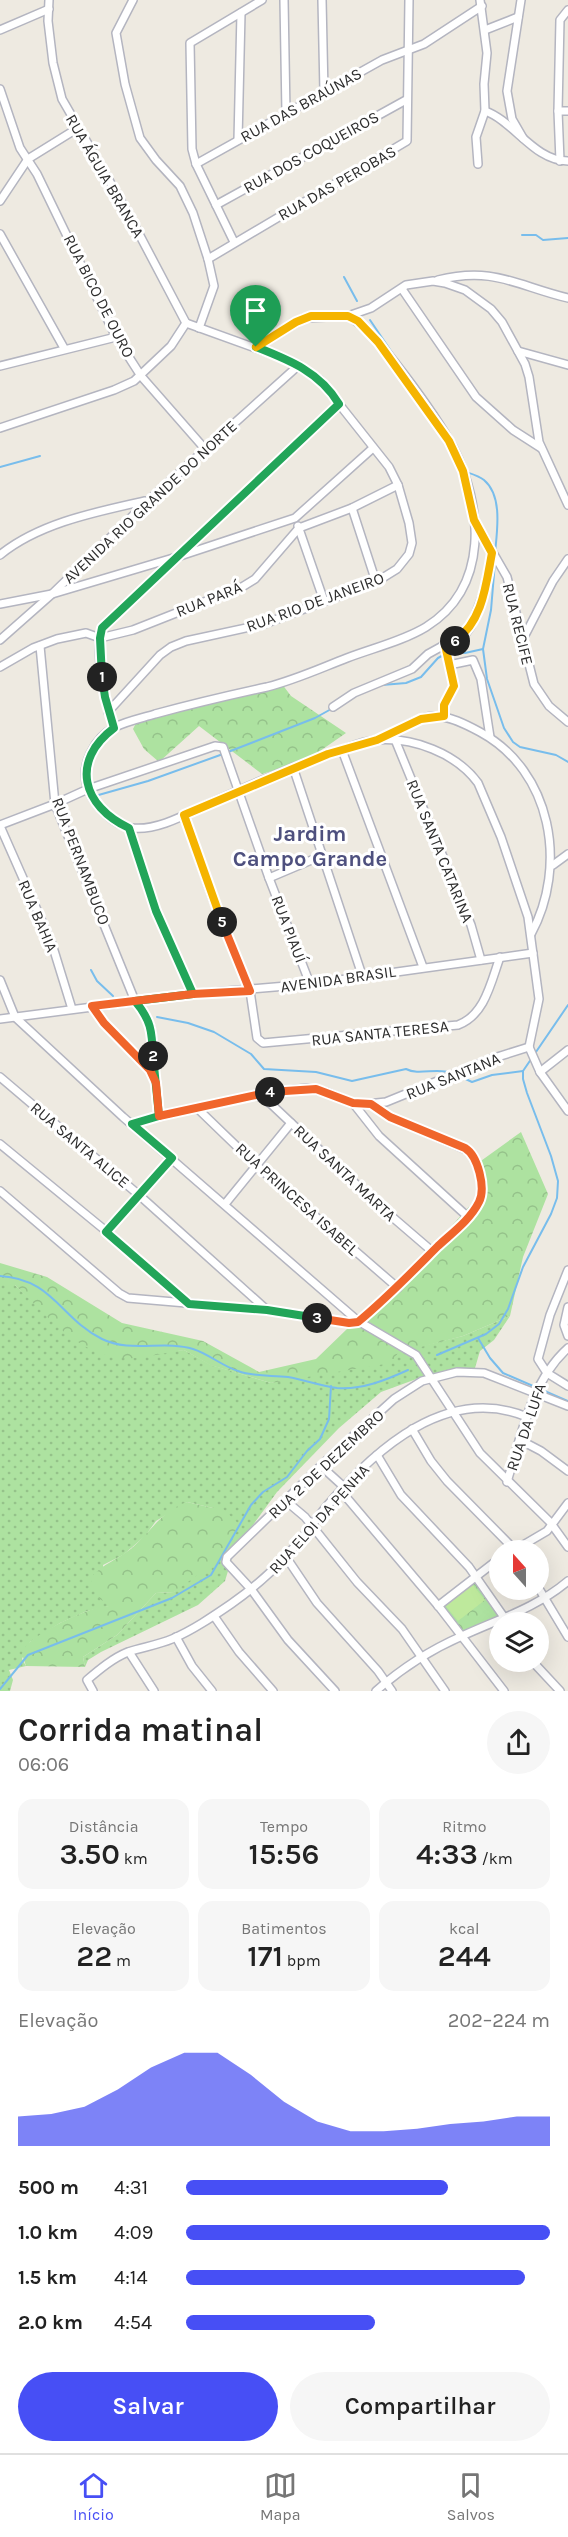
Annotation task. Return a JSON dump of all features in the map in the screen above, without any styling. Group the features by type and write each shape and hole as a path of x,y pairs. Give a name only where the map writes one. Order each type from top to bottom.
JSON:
{"street":[{"name":"RUA ÁGUIA BRANCA","path":"49,0 48,21 53,63 62,99 128,213 186,323"},
{"path":"133,0 116,33 125,84 140,138 180,186 193,213 208,259 214,286 199,328"},
{"path":"234,242 196,164 192,149 190,43 262,0"},
{"path":"284,0 286,113"},
{"path":"322,0 324,92"},
{"name":"RUA DAS PEROBAS","path":"208,259 407,141 409,0"},
{"path":"522,0 507,91 512,119 523,138"},
{"path":"478,164 476,137 485,111 487,45 481,3"},
{"name":"RUA DAS BRAÚNAS","path":"196,164 382,60 424,44 481,3"},
{"path":"0,30 49,9"},
{"path":"485,111 497,117 549,156 564,161 558,111 560,20 566,12"},
{"path":"238,140 241,13"},
{"path":"484,30 518,17"},
{"path":"559,63 568,63"},
{"name":"RUA BICO DE OURO","path":"0,90 20,148 28,159 116,337 141,376 206,449"},
{"name":"RUA DOS COQUEIROS","path":"216,205 406,100"},
{"path":"558,111 568,111"},
{"path":"0,201 28,159 78,128"},
{"path":"0,234 64,348"},
{"path":"256,347 304,318 348,316 371,308 406,285 450,277 489,275 504,277 568,298"},
{"path":"433,281 465,290 491,309 502,322 529,377 533,417 541,448 568,505"},
{"path":"402,289 476,398 513,430 541,448"},
{"path":"348,316 363,326 378,342 449,441 463,471 474,520 476,550 470,571 451,605 426,627 294,678 189,704 114,728 97,742 88,759 86,772 88,789 108,816 129,828 157,825 293,768 377,740 421,719 444,716 490,737 502,746 519,764 534,788 549,824 553,865 544,907 531,934"},
{"path":"0,428 114,390 141,376 171,346 186,323"},
{"name":"RUA RIO DE JANEIRO","path":"108,712 160,654 171,647 186,641 264,624 376,582 397,569 411,548 409,523 398,485 389,467 320,380 299,365 256,347 186,323"},
{"path":"0,357 2,365 116,337"},
{"path":"518,351 568,365"},
{"name":"AVENIDA RIO GRANDE DO NORTE","path":"0,640 52,594 148,501 299,365"},
{"path":"114,728 108,712 103,684 100,638 102,628 339,404"},
{"path":"0,604 52,594 180,556 295,518 373,448"},
{"name":"RUA PARÁ","path":"0,668 40,646 80,634 92,634 100,638 133,630 242,587 255,579 299,528 352,508 398,485"},
{"path":"0,555 16,542 87,514 148,501"},
{"path":"352,508 376,582"},
{"path":"295,518 324,601"},
{"name":"RUA RECIFE","path":"474,520 507,578 534,684 549,706 568,722"},
{"path":"333,707 354,693 412,669 428,654 466,633 471,627 484,592 492,553"},
{"path":"523,639 553,581 568,559"},
{"path":"444,716 444,705 454,686 445,645"},
{"name":"RUA PERNAMBUCO","path":"40,646 56,804 135,1001 146,1014 152,1030 154,1077 159,1116"},
{"path":"449,665 473,660 481,679 490,737"},
{"path":"377,740 414,744 445,755 465,767 478,783 525,903 531,934 539,999 529,1047 540,1072 568,1112"},
{"name":"RUA SANTA CATARINA","path":"396,742 471,925 481,960"},
{"name":"RUA PIAUÍ","path":"88,789 215,746 224,747 269,878 310,984"},
{"path":"342,750 423,967"},
{"path":"293,768 362,975"},
{"path":"0,825 88,789"},
{"path":"184,815 213,899 250,991"},
{"name":"RUA BAHIA","path":"0,825 51,944 72,1009"},
{"path":"129,828 156,911 193,994"},
{"path":"553,865 568,854"},
{"path":"269,878 321,856"},
{"name":"AVENIDA BRASIL","path":"0,1019 193,994 250,991 310,984 533,953"},
{"name":"RUA SANTA TERESA","path":"250,991 257,1038 267,1044 458,1025 467,1022 481,1008 500,957"},
{"path":"0,980 15,1017 132,1124 225,1203 358,1322 416,1355 480,1453 552,1524 568,1547"},
{"path":"92,1006 104,1023 146,1065 154,1077"},
{"name":"RUA SANTANA","path":"132,1124 256,1095 316,1089 353,1103 371,1104 398,1098 438,1080 529,1047"},
{"path":"540,1072 568,1050"},
{"name":"RUA SANTA ALICE","path":"0,1077 139,1195 267,1310"},
{"name":"RUA SANTA MARTA","path":"256,1095 291,1123 376,1203 433,1252"},
{"path":"353,1103 379,1136 468,1217"},
{"path":"0,1191 124,1296 135,1299 267,1310 341,1322 358,1322 398,1288 468,1217 478,1203 481,1194 477,1168 469,1151 390,1117 371,1104"},
{"name":"RUA PRINCESA ISABEL","path":"197,1108 256,1165 398,1288"},
{"path":"225,1203 291,1123"},
{"path":"0,1144 189,1304"},
{"path":"106,1232 172,1158"},
{"path":"568,1270 550,1315 538,1355 539,1363 546,1373 568,1386"},
{"path":"568,1307 564,1325 568,1336"},
{"name":"RUA DA LUFA","path":"507,1482 528,1417 546,1373 568,1348"},
{"name":"RUA 2 DE DEZEMBRO","path":"251,1589 225,1559 398,1395 432,1378 457,1372 475,1371 492,1375 568,1406"},
{"name":"RUA ELOI DA PENHA","path":"93,1691 87,1680 113,1659 176,1637 214,1616 251,1589 286,1557 342,1489 378,1455 412,1429 451,1411 476,1407 495,1408 528,1417"},
{"path":"412,1429 431,1461 447,1481 504,1540"},
{"path":"520,1440 541,1451 568,1471"},
{"path":"378,1455 401,1495 476,1575 500,1612"},
{"path":"321,1466 438,1606 504,1691"},
{"path":"286,1501 312,1525 346,1569 402,1629 445,1691"},
{"path":"534,1540 541,1536 568,1503"},
{"path":"286,1557 316,1603 392,1691"},
{"path":"438,1606 489,1566"},
{"path":"549,1595 568,1581"},
{"path":"251,1589 278,1628 335,1691"},
{"path":"521,1612 542,1600"},
{"path":"546,1600 568,1636"},
{"path":"214,1616 239,1652 273,1691"},
{"path":"376,1691 422,1657 462,1636 489,1627"},
{"path":"176,1637 192,1666 212,1691"},
{"path":"129,1652 154,1691"},
{"path":"542,1672 560,1691"}],"green space":[{"path":"282,684 291,696 346,733 307,760 262,774 199,726 159,762 144,749 133,729 136,723 176,710"},
{"path":"521,1132 548,1194 523,1257 510,1316 463,1336 398,1353 391,1363 271,1383 210,1365 184,1350 134,1358 116,1357 99,1353 68,1335 15,1285 0,1285 0,1263 47,1277 122,1323 203,1341 259,1372 316,1359 439,1240 484,1190 478,1163"},
{"path":"0,1285 15,1285 61,1328 162,1352 184,1350 211,1365 271,1383 463,1336 510,1316 494,1340 480,1351 475,1368 422,1377 381,1392 339,1428 277,1492 234,1551 225,1581 198,1605 101,1652 88,1660 85,1667 83,1657 117,1635 156,1593 174,1592 222,1508 187,1502 156,1521 145,1536 123,1555 103,1565 110,1606 87,1611 60,1623 30,1642 22,1659 26,1666 9,1670 13,1680 10,1691 0,1691"},
{"path":"187,1502 222,1508 241,1526 217,1561 174,1592 156,1593 117,1635 83,1657 85,1667 26,1666 22,1654 27,1644 37,1636 79,1614 109,1606 99,1598 90,1578 132,1548 171,1511"},
{"path":"473,1580 497,1612 489,1612 489,1620 464,1632 442,1605"},
{"path":"472,1584 485,1600 458,1621 445,1605"}],"waterway":[{"path":"522,235 536,235 543,240 568,238"},
{"path":"344,277 357,301"},
{"path":"370,320 399,363"},
{"path":"0,467 40,456"},
{"path":"466,472 484,480 494,495 497,514 495,553"},
{"path":"495,562 491,610 483,649 487,679 504,728 513,742 520,747 556,755 568,762"},
{"path":"382,685 406,683 421,677 438,658 449,652 465,653 483,649"},
{"path":"228,752 315,718 333,708"},
{"path":"95,796 148,781 223,754"},
{"path":"91,970 97,981 113,996"},
{"path":"437,1355 486,1334 499,1324 508,1309 523,1267 557,1198 558,1181 527,1093 523,1071 568,1005"},
{"path":"157,1017 188,1023 214,1032 251,1054 264,1069 316,1072 352,1081 406,1069 417,1072 446,1071 451,1073"},
{"path":"457,1075 472,1082 492,1075 523,1071"},
{"path":"0,1276 32,1284 88,1330 113,1343 193,1349 244,1373 288,1377 337,1388 365,1386 408,1370"},
{"path":"478,1338 490,1358 503,1373 568,1401"},
{"path":"0,1689 28,1655 172,1598 211,1575 251,1505 263,1492 287,1477 307,1451 320,1439 329,1419 331,1386"}],"district":[{"name":"Jardim Campo Grande","path":"310,846"}],"route":[{"path":"256,347 296,322 311,316 348,316 369,330 436,420 458,458 468,486 474,520 492,553 484,592 471,627 455,641 445,645 454,686 444,705 444,716 421,719 377,740 328,754 184,815 213,899 250,991 193,994 92,1006 104,1023 150,1070 154,1077 156,1083 159,1116 267,1093 316,1089 353,1103 371,1104 390,1117 458,1144 473,1155 481,1194 478,1203 468,1217 398,1288 358,1322 349,1323 267,1310 189,1304 106,1232 172,1158 132,1124 159,1116 154,1077 152,1030 146,1014 135,1001 193,994 156,911 129,828 108,816 88,789 86,772 88,759 97,742 114,728 105,697 100,638 102,628 109,620 180,556 339,404 332,392 311,373 299,365 256,347"}]}
